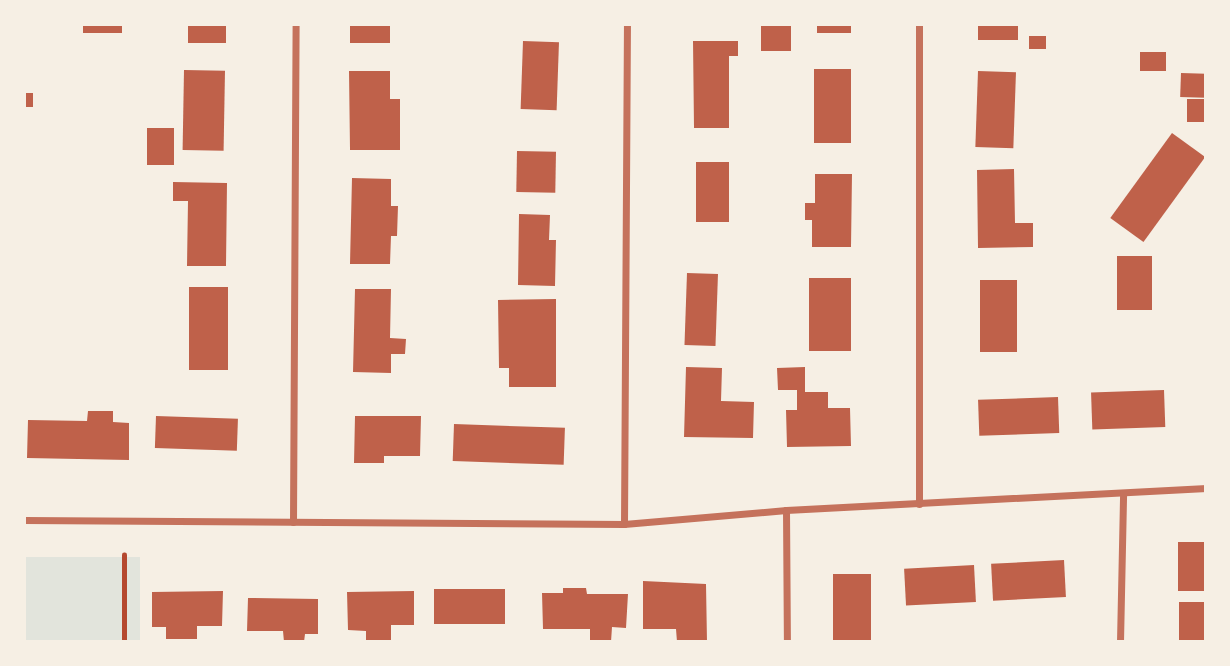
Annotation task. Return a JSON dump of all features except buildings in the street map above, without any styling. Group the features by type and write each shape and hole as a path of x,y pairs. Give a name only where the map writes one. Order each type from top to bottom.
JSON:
{"street":[{"path":"293,522 296,24"},
{"path":"624,524 627,24"},
{"path":"919,24 919,504"},
{"path":"24,520 624,524 786,510 1206,488"},
{"path":"1120,642 1123,492"},
{"path":"786,510 787,642"}],"path":[{"path":"124,555 124,642"}],"shaded area":[{"path":"25,557 140,557 140,642 25,642"}]}
